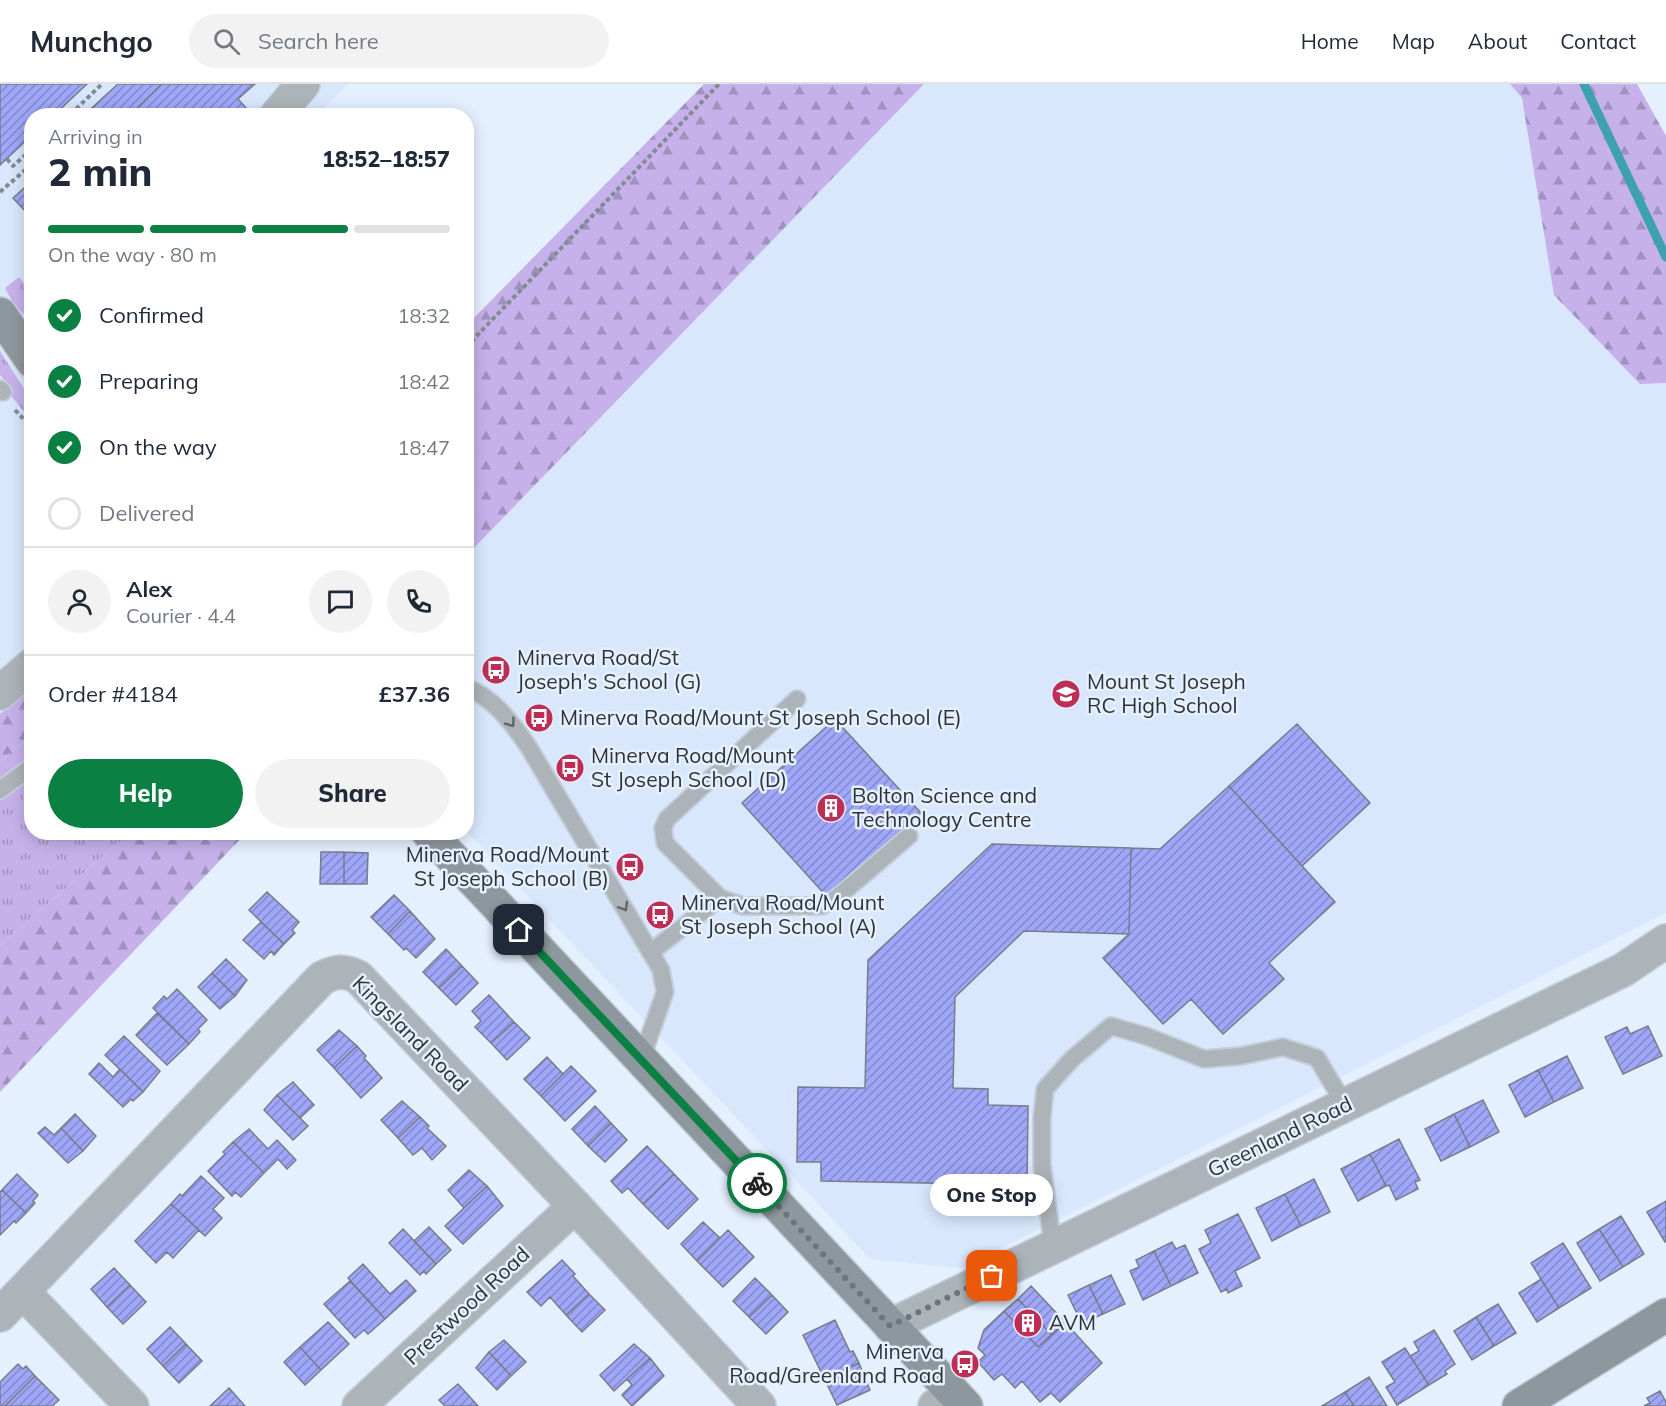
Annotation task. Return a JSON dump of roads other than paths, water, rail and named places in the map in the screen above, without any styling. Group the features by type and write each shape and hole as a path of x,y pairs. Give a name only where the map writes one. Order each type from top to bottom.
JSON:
{"street":[{"path":"283,108 303,84"},
{"path":"0,314 24,345"},
{"path":"0,693 24,671"},
{"path":"435,840 890,1326 952,1402"},
{"name":"Greenland Road","path":"890,1326 1623,970 1666,941"},
{"name":"Kingsland Road","path":"0,1315 322,978 334,972 347,971 358,977 575,1206 759,1406"},
{"name":"Prestwood Road","path":"359,1406 575,1206"},
{"path":"23,1292 132,1406"},
{"path":"1519,1406 1666,1315"}],"lane":[{"path":"474,690 481,693 505,714 528,746 661,970 664,992 641,1060"},
{"path":"797,699 667,819 663,828 665,843 720,898 743,906 821,906 840,895 909,836"},
{"path":"0,790 24,772"},
{"path":"651,952 720,898"},
{"path":"1053,1247 1042,1165 1042,1118 1045,1089 1071,1059 1111,1026 1146,1036 1204,1059 1241,1056 1283,1047 1317,1058 1345,1105"}],"waterway":[{"path":"1584,84 1666,257"}],"place":[{"name":"Minerva Road/St Joseph's School (G)","path":"496,670"},
{"name":"Mount St Joseph RC High School","path":"1066,694"},
{"name":"Minerva Road/Mount St Joseph School (E)","path":"539,718"},
{"name":"Minerva Road/Mount St Joseph School (D)","path":"570,768"},
{"name":"Bolton Science and Technology Centre","path":"831,808"},
{"name":"Minerva Road/Mount St Joseph School (B)","path":"630,867"},
{"name":"Minerva Road/Mount St Joseph School (A)","path":"660,915"},
{"name":"One Stop","path":"992,1276"},
{"name":"AVM","path":"1028,1323"},
{"name":"Minerva Road/Greenland Road","path":"965,1364"}]}
